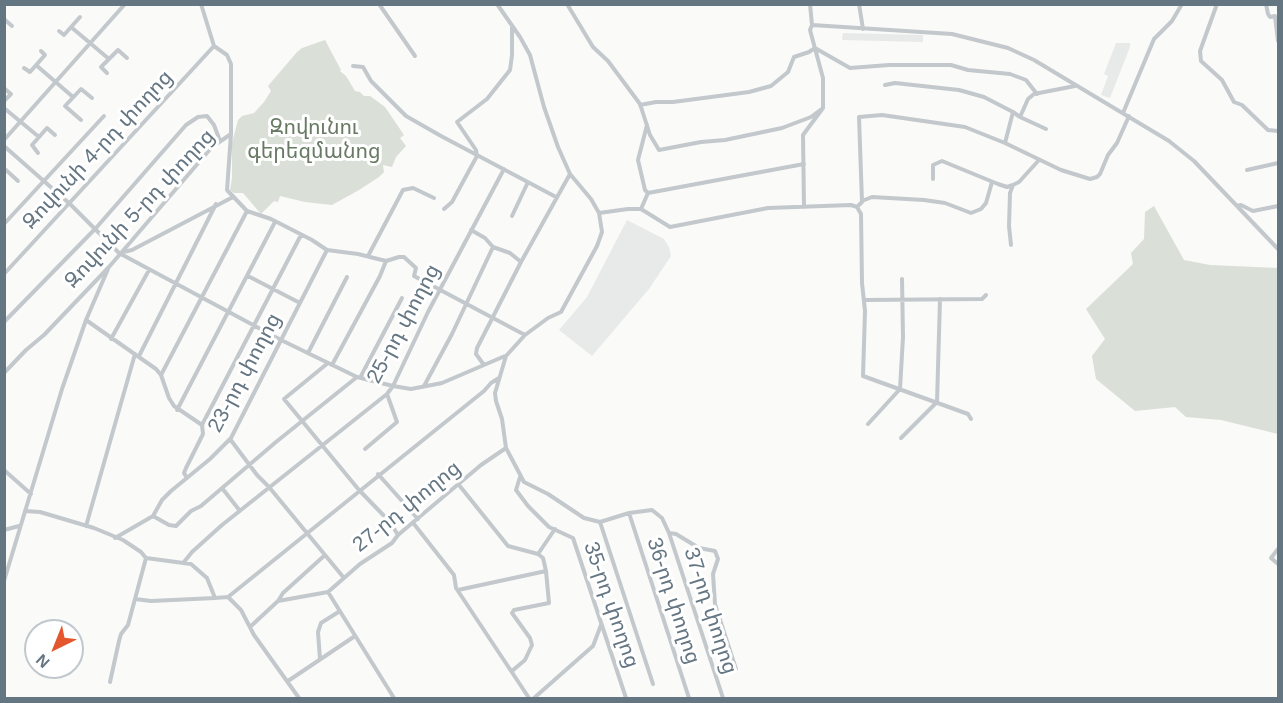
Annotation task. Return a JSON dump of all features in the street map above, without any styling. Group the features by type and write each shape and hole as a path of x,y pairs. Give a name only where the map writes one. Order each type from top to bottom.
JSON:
{"street":[{"path":"4,140 125,4"},
{"path":"201,4 214,46"},
{"path":"379,4 415,56"},
{"path":"4,146 96,228 119,253 176,285 359,378 411,388 442,383 506,356 525,335 548,318 561,312 597,246 602,232 599,213 591,199 570,174 551,128 530,56 497,4"},
{"path":"567,4 593,46 608,61 640,105 650,135 659,150 782,128 811,117 823,108"},
{"path":"804,207 803,135 823,108 822,69 810,30 812,25 810,4"},
{"path":"859,4 863,29"},
{"path":"1123,113 1154,39 1172,21 1182,4"},
{"path":"1217,4 1200,51 1201,61 1222,80 1234,102 1242,105 1268,130 1278,131"},
{"path":"1266,4 1270,17 1276,15 1278,41"},
{"path":"59,31 64,35 80,17"},
{"path":"4,19 12,26"},
{"path":"812,25 915,31 970,38 1011,49 1169,141 1194,160 1278,249"},
{"path":"71,27 108,60"},
{"path":"444,209 452,202 477,156 476,150 457,122 487,99 510,70 512,27"},
{"name":"Զովունի 5-րդ փողոց","path":"4,373 109,267 212,147 231,134 231,64 227,55 214,46"},
{"name":"Զովունի 4-րդ փողոց","path":"4,274 214,46"},
{"path":"640,105 749,92 771,86 788,72 794,57 814,48 850,68 889,65 951,65 968,70 1010,74 1026,80 1037,94"},
{"path":"107,73 101,67 118,50 127,58"},
{"path":"24,68 30,72 45,55 40,51"},
{"path":"36,65 73,97"},
{"path":"353,66 363,67 371,81 406,116 556,197"},
{"path":"885,85 890,83 959,90 984,97 1046,129"},
{"path":"1020,117 1028,99 1037,94 1076,86"},
{"path":"4,101 11,94 5,89"},
{"path":"81,120 66,106 81,89 92,98"},
{"path":"4,108 39,137"},
{"path":"1005,143 1013,112"},
{"path":"862,202 859,117 882,115 965,127 1068,172 1090,178 1097,177 1129,116"},
{"path":"4,322 96,228 177,134 195,118 203,116 211,118 220,141"},
{"path":"4,224 104,117"},
{"path":"647,125 638,160 645,190 648,193"},
{"path":"38,153 32,145 47,128 55,135"},
{"path":"231,134 228,190 247,211 275,221 327,250 386,261 404,257 416,268 414,276 525,335"},
{"path":"933,179 933,165 942,161 1007,187 1019,182 1040,160"},
{"path":"1247,170 1278,163"},
{"path":"648,193 804,164"},
{"name":"25-րդ փողոց","path":"184,562 198,545 320,445 387,394 504,169"},
{"path":"4,172 6,170 18,181"},
{"path":"484,365 476,354 492,318 570,174"},
{"path":"512,216 528,182"},
{"path":"857,207 872,197 945,203 970,213 981,209 986,203 992,182"},
{"path":"1011,245 1010,193 1013,185"},
{"path":"368,256 404,190 413,188 434,198"},
{"path":"641,209 648,193"},
{"path":"119,253 132,250 232,197"},
{"path":"86,526 137,355 176,285 216,204"},
{"path":"599,213 641,209 670,227 768,208 851,205 857,207 861,214 862,283 865,300 865,363 862,376 968,414 971,419"},
{"path":"1237,206 1242,205 1253,210 1278,206"},
{"path":"161,375 247,211"},
{"path":"177,410 275,221"},
{"path":"471,230 485,238 494,247 510,253 521,262"},
{"path":"187,478 184,473 203,434 202,425 301,236"},
{"path":"424,387 494,247"},
{"name":"23-րդ փողոց","path":"115,538 153,516 162,500 230,439 327,250"},
{"path":"386,261 380,276 330,364 284,399 320,445 390,522 398,535"},
{"path":"4,581 62,390 86,320 109,267"},
{"path":"111,339 149,270"},
{"path":"247,276 300,303"},
{"path":"308,354 346,277"},
{"path":"868,424 900,389 902,279"},
{"path":"865,300 982,299 986,295"},
{"path":"153,516 169,525 176,526 191,511 201,506 301,422 359,378 402,298"},
{"path":"901,438 937,402 940,299"},
{"path":"86,320 137,355 161,375 169,398 177,410 202,425"},
{"name":"35-րդ փողոց","path":"506,356 495,393 506,448 519,477 515,487 518,494 540,519 573,538 626,699"},
{"path":"134,598 151,601 228,597 500,378"},
{"path":"365,449 397,422 387,394"},
{"path":"230,439 256,475 269,487 344,578"},
{"name":"27-րդ փողոց","path":"328,592 360,564 392,543 398,535 414,524 481,465 506,448"},
{"path":"4,470 31,494"},
{"path":"378,474 418,519"},
{"path":"519,477 584,518 600,522 629,513 652,510 662,518 669,533 676,534 699,548 715,551 717,564 713,574 716,604 736,669"},
{"path":"459,485 508,546 538,554 543,558 549,603 514,610 512,613 530,638 532,645 525,660 512,670"},
{"path":"222,488 240,511"},
{"path":"26,511 40,512 123,540 146,558 184,562 197,567 207,578 215,598"},
{"name":"36-րդ փողոց","path":"629,513 689,699"},
{"path":"600,522 653,684"},
{"path":"414,524 454,575 458,591 529,699"},
{"path":"4,530 20,525"},
{"path":"538,554 555,529"},
{"name":"37-րդ փողոց","path":"669,533 723,699"},
{"path":"1278,549 1271,558 1278,564"},
{"path":"250,627 325,555"},
{"path":"110,682 119,641 128,625 146,558"},
{"path":"458,591 546,572"},
{"path":"279,601 328,592 394,699"},
{"path":"228,597 241,610 299,699"},
{"path":"320,659 318,632 321,623 340,611"},
{"path":"534,699 593,646 601,624"},
{"path":"288,681 355,636"}],"shaded area":[{"path":"843,33 923,35 923,42 842,40"},
{"path":"1116,43 1130,43 1130,47 1110,98 1101,95 1108,76 1104,74"},
{"path":"627,220 664,239 671,256 649,289 592,356 559,330 587,297"}],"green space":[{"name":"Զովունու գերեզմանոց","path":"325,40 340,71 355,91 364,96 370,96 385,107 404,135 400,138 406,146 396,157 392,167 383,165 384,172 379,177 332,205 280,196 278,202 274,201 261,214 243,193 234,193 230,190 232,143 238,120 242,116 254,113 264,102 271,91 268,86 297,52"},
{"path":"1154,206 1184,260 1210,265 1278,268 1278,434 1221,420 1186,417 1175,407 1135,411 1096,379 1092,356 1105,339 1086,309 1133,264 1131,253 1144,239 1145,212"}]}
